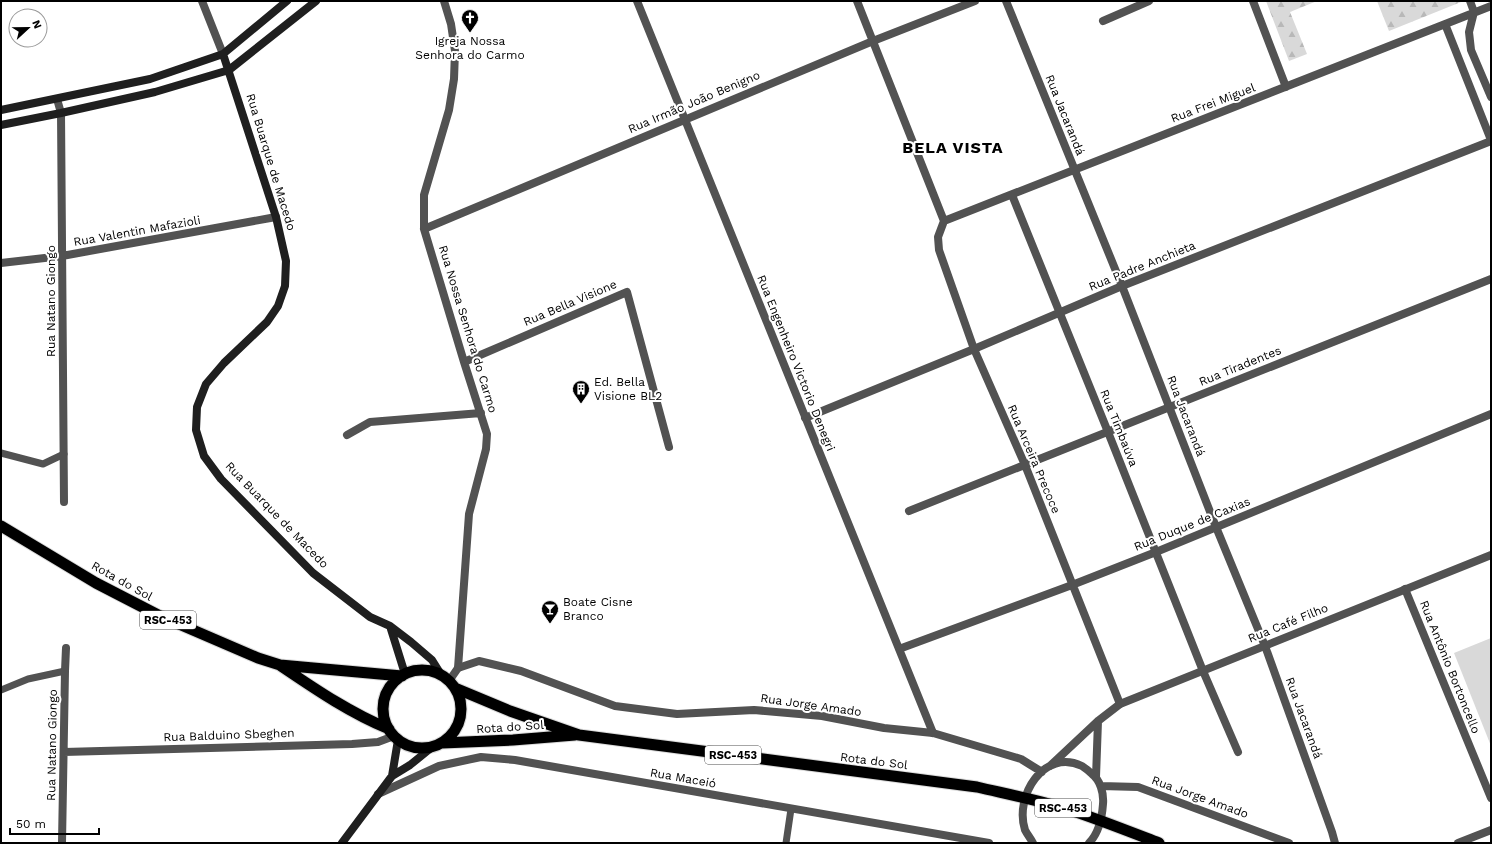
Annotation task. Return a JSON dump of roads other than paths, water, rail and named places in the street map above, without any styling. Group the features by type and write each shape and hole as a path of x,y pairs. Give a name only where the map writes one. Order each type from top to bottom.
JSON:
{"highway":[{"name":"Rota do Sol","path":"1,526 96,583 158,615 258,658 280,665 404,675"},
{"name":"Rota do Sol","path":"280,665 353,712 394,735"},
{"name":"RSC-453","path":"404,675 412,672 428,671 449,682"},
{"name":"Rua Buarque de Macedo","path":"404,675 391,686 385,700 384,714 394,735 408,746 419,748 431,748 442,743 453,734 460,721 460,699 449,682"},
{"name":"Rota do Sol","path":"449,682 510,711 579,735 978,787 1024,798 1102,821 1159,843"},
{"name":"Rota do Sol","path":"442,743 579,735"}],"main road":[{"path":"1,110 150,79 223,54 287,1"},
{"path":"1,124 61,113 155,92 229,70 316,1"},
{"name":"Rua Buarque de Macedo","path":"223,54 276,217 286,261 285,286 278,306 267,322 224,363 206,384 197,407 196,430 204,456 231,490 313,573 370,617 390,626 411,642 432,660 449,682"},
{"path":"150,79 155,92"},
{"path":"390,626 404,675"},
{"name":"Rua Buarque de Macedo","path":"392,776 394,735"},
{"name":"Rua Buarque de Macedo","path":"342,843 392,776 410,765 431,748"}],"street":[{"path":"202,1 223,54"},
{"name":"Rua Nossa Senhora do Carmo","path":"444,1 451,24 455,51 454,80 449,110 424,195 424,229 487,434 486,449 469,514 458,668"},
{"name":"Rua Engenheiro Victorio Denegri","path":"637,1 933,732"},
{"path":"857,1 944,222"},
{"name":"Rua Irmão João Benigno","path":"424,229 684,119 873,41 975,1"},
{"name":"Rua Jacarandá","path":"1006,1 1122,286 1216,527 1265,646 1335,843"},
{"path":"1103,21 1149,1"},
{"path":"1253,1 1286,88"},
{"path":"1470,1 1474,12 1469,32 1471,50 1491,97"},
{"name":"Rua Frei Miguel","path":"944,222 1491,6"},
{"path":"1445,24 1491,141"},
{"name":"Rua Natano Giongo","path":"57,99 61,113 64,502"},
{"name":"Rua Padre Anchieta","path":"805,418 974,349 1122,286 1491,141"},
{"name":"Rua Timbaúva","path":"1012,195 1203,671 1238,752"},
{"name":"Rua Valentin Mafazioli","path":"1,264 62,256 276,217"},
{"name":"Rua Arceira Precoce","path":"944,222 938,237 939,250 974,349 1025,465 1120,704"},
{"name":"Rua Tiradentes","path":"909,511 1491,279"},
{"name":"Rua Bella Visione","path":"464,362 627,292 669,447"},
{"path":"347,435 370,422 481,413"},
{"name":"Rua Duque de Caxias","path":"899,649 1072,585 1156,552 1491,414"},
{"name":"Rua Café Filho","path":"1024,798 1031,783 1042,772 1098,721 1120,704 1491,555"},
{"name":"Rua Antônio Bortoncello","path":"1405,589 1491,798"},
{"name":"Rua Natano Giongo","path":"62,843 66,648"},
{"name":"Rua Jorge Amado","path":"458,668 479,662 521,671 615,706 677,714 754,710 822,716 884,728 933,732 1021,759 1042,772"},
{"path":"449,682 458,668"},
{"path":"1096,777 1098,721"},
{"name":"Rua Balduino Sbeghen","path":"64,752 352,744 378,742 394,735"},
{"name":"Rua Maceió","path":"378,794 439,766 480,757 514,760 989,843"},
{"path":"1050,766 1066,762 1082,766 1096,777 1101,786 1104,800 1102,821 1090,842"},
{"name":"Rua Jorge Amado","path":"1101,786 1138,787 1289,843"},
{"path":"1024,798 1022,814 1025,831 1033,843"},
{"path":"1458,843 1491,830"}],"lane":[{"path":"1,453 43,464 64,454"},
{"path":"1,690 28,679 65,671"},
{"path":"786,843 791,809"}],"place":[{"name":"Igreja Nossa Senhora do Carmo","path":"470,33"},
{"name":"Ed. Bella Visione BL2","path":"581,404"},
{"name":"Boate Cisne Branco","path":"550,624"}],"district":[{"name":"BELA VISTA","path":"953,147"}]}
